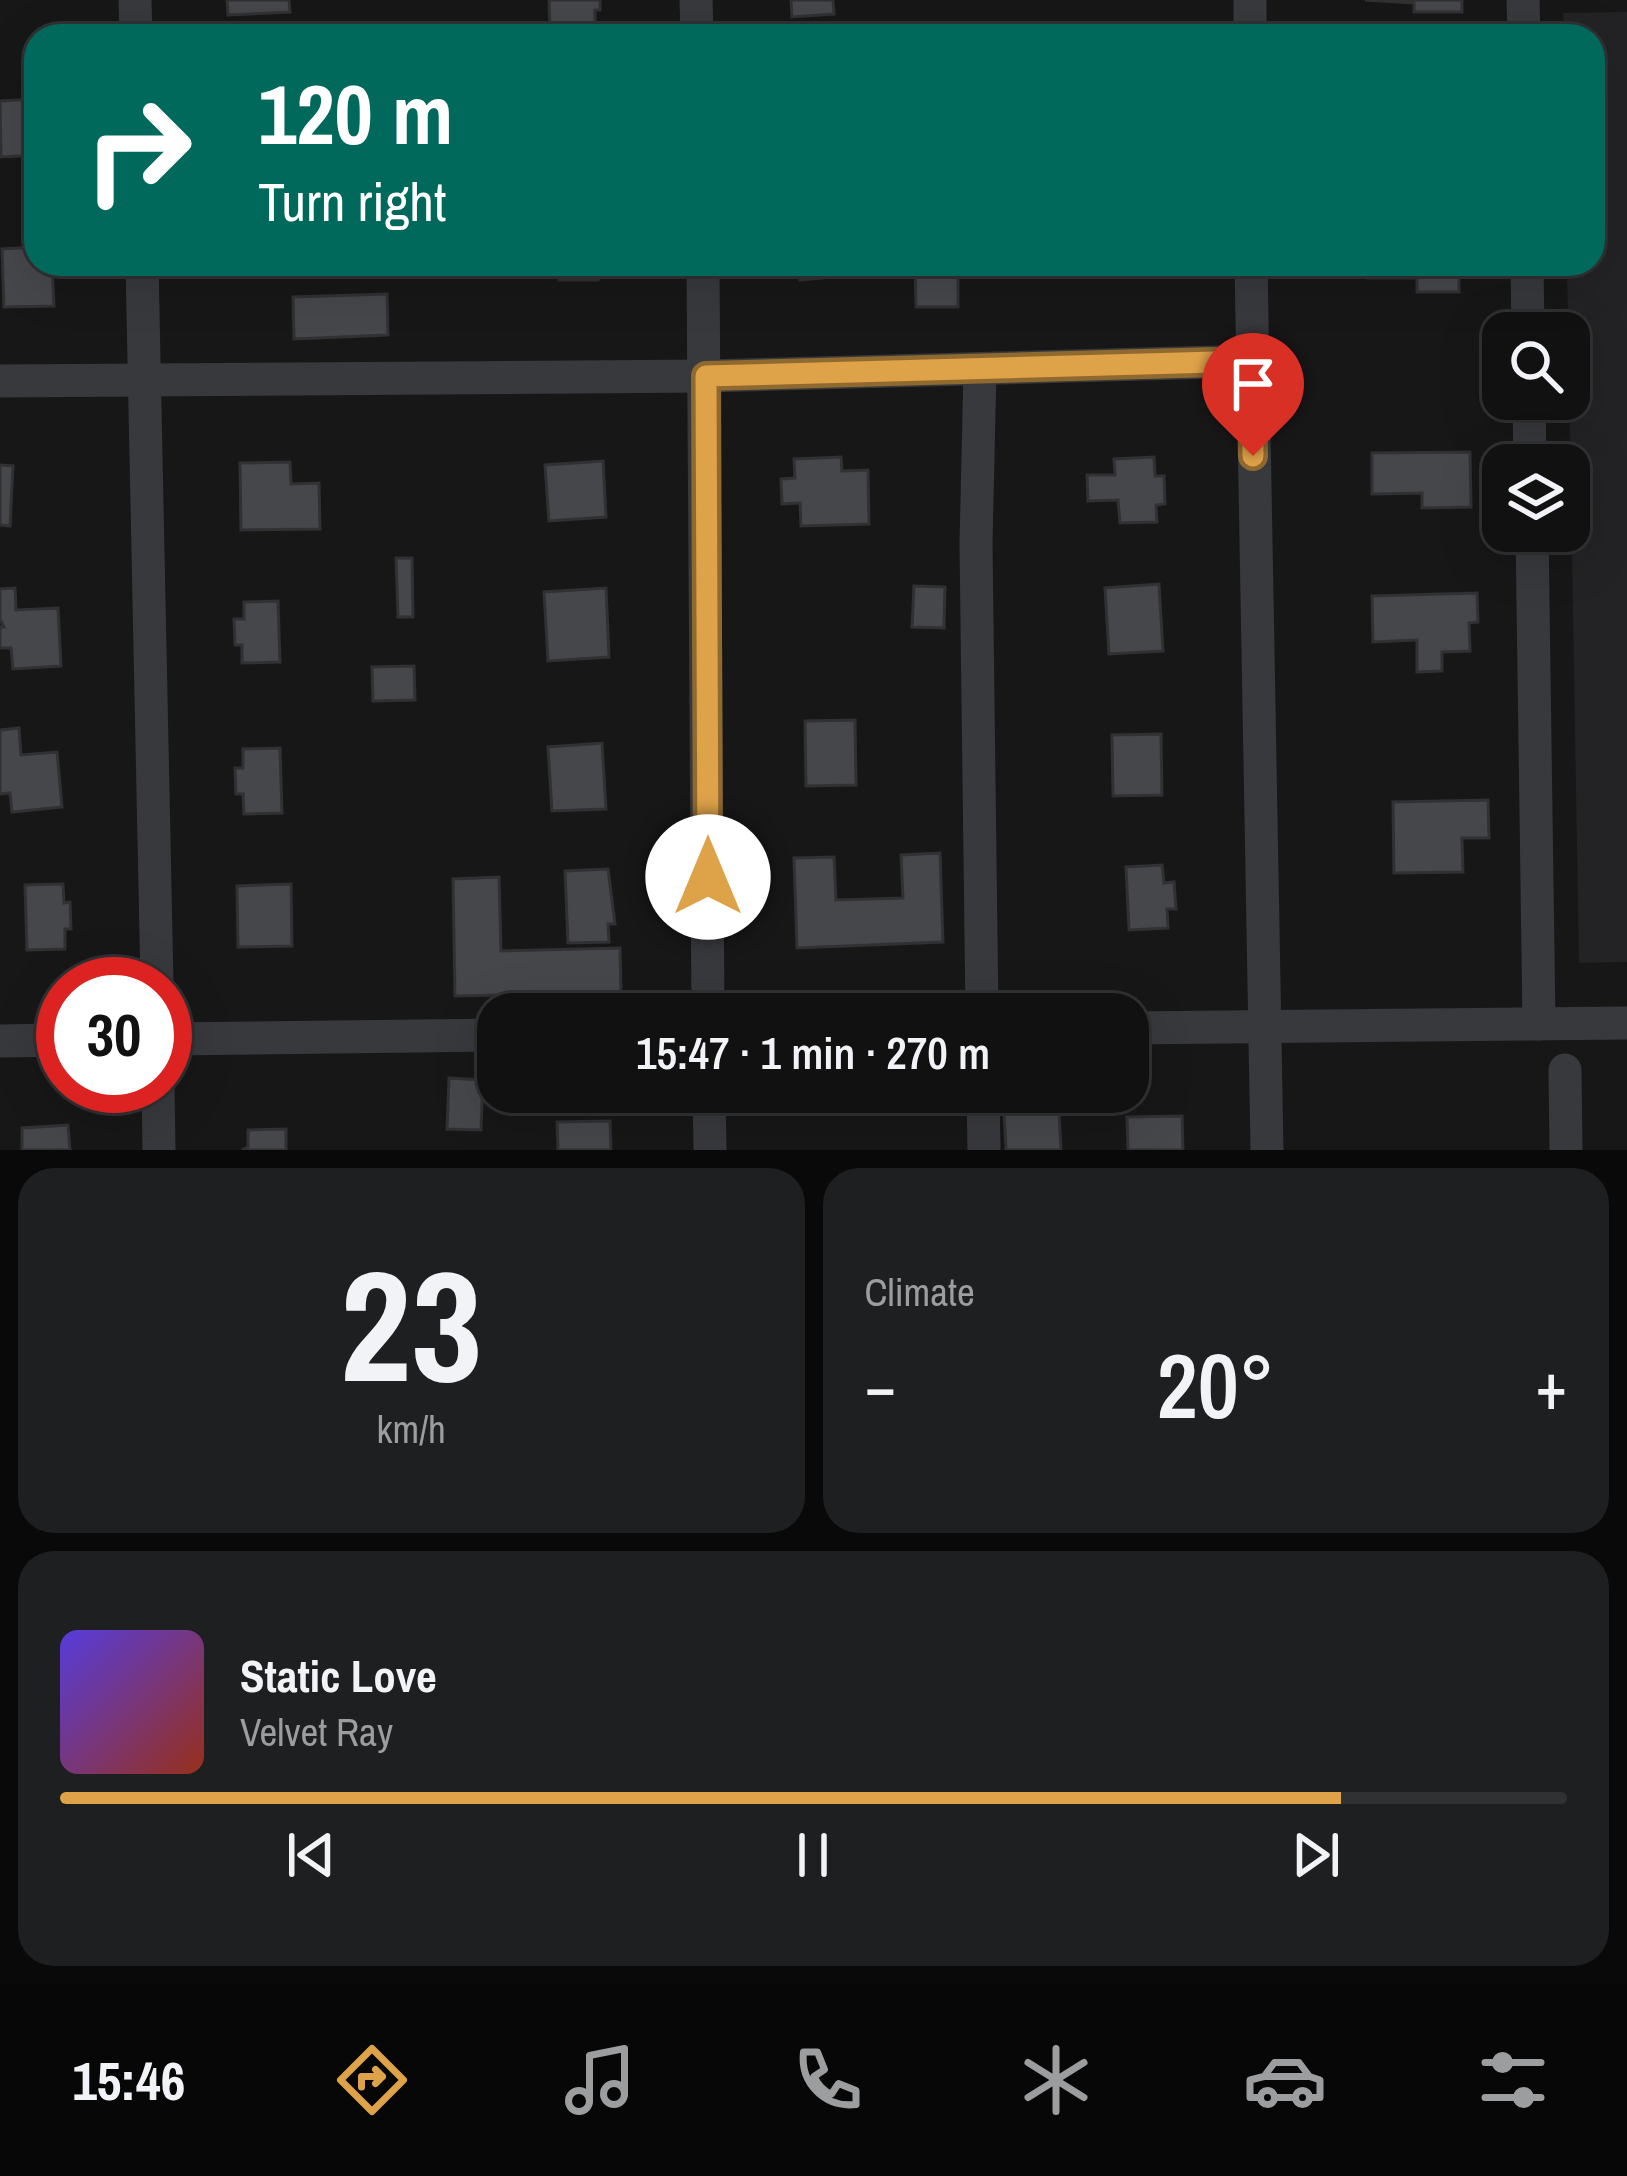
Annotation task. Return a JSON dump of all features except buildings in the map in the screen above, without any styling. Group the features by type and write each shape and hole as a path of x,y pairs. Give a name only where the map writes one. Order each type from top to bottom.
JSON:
{"street":[{"path":"142,276 156,957"},
{"path":"703,276 708,993"},
{"path":"1251,276 1267,1150"},
{"path":"1527,276 1528,312"},
{"path":"0,381 706,376 1252,361"},
{"path":"980,369 976,544 982,993"},
{"path":"1532,552 1540,1024"},
{"path":"1149,1028 1627,1022"},
{"path":"192,1039 477,1035"},
{"path":"0,1041 36,1040"},
{"path":"1565,1070 1566,1150"},
{"path":"158,1113 159,1150"},
{"path":"709,1113 710,1150"},
{"path":"983,1113 984,1150"}],"shaded area":[{"path":"1627,12 1627,962 1579,963 1572,552 1590,552 1590,444 1570,444 1570,420 1590,420 1590,312 1568,312 1567,276 1605,276 1605,24 1563,24 1563,13"}],"route":[{"path":"708,877 706,376 1252,361 1253,456"}]}
